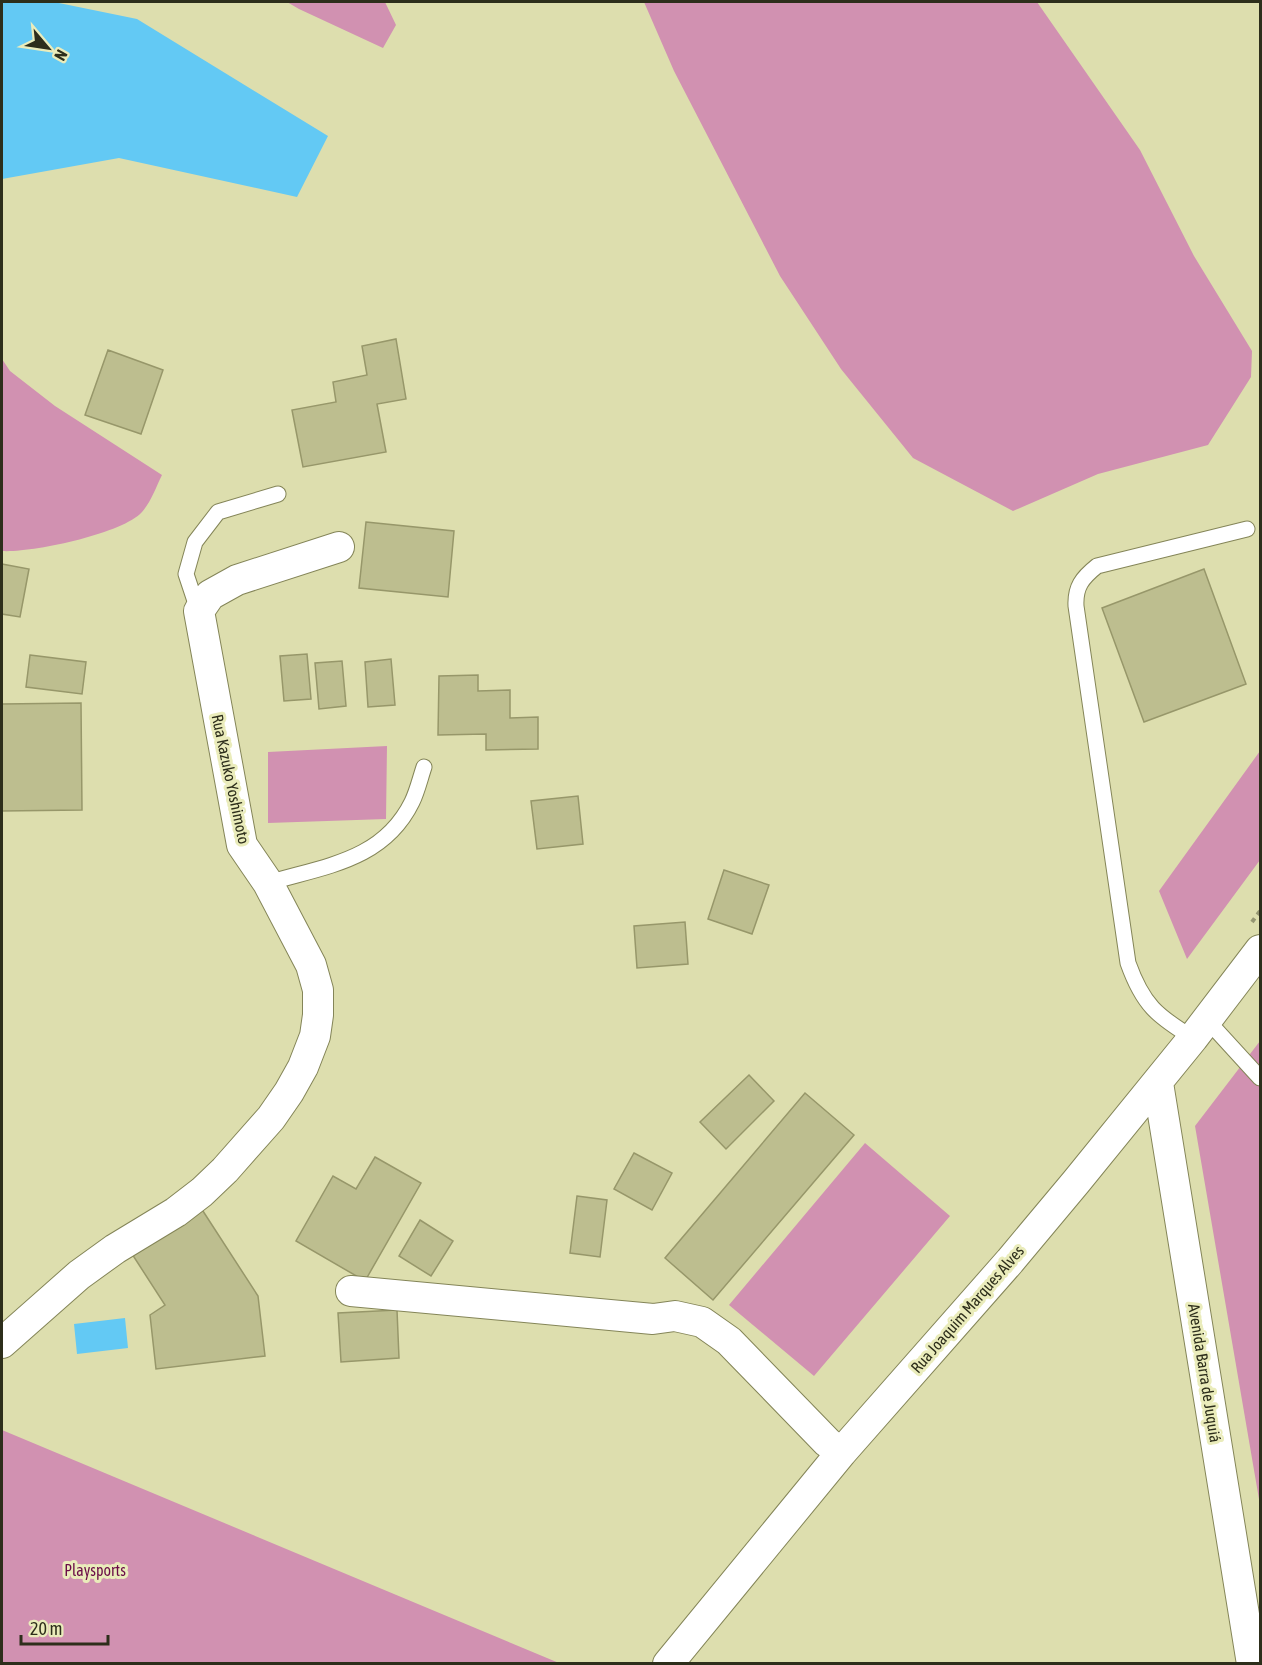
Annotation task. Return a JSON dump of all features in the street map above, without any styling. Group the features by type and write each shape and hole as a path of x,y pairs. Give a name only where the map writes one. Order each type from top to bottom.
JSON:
{"street":[{"path":"199,613 210,595 237,580 339,547"},
{"name":"Rua Kazuko Yoshimoto","path":"2,1343 79,1275 115,1249 176,1212 225,1170 271,1118 290,1092 315,1036 318,990 311,964 268,883 242,845 199,613"},
{"name":"Rua Joaquim Marques Alves","path":"668,1664 841,1453 1010,1261 1076,1182 1158,1083 1260,950"},
{"name":"Avenida Barra de Juquiá","path":"1158,1083 1252,1664"},
{"path":"351,1290 653,1319 675,1316 702,1322 729,1341 827,1442 841,1453"}],"lane":[{"path":"199,613 186,574 195,542 218,512 278,494"},
{"path":"1247,529 1097,566 1078,584 1076,594 1077,617 1128,963 1143,998 1149,1005 1174,1026 1200,1029 1260,1078"},
{"path":"268,883 358,856 378,845 402,820 413,801 424,767"}],"green space":[{"path":"287,2 385,2 396,25 383,48"},
{"path":"644,2 1037,2 1140,150 1194,256 1252,351 1251,377 1208,445 1098,474 1013,511 913,458 841,369 780,276 674,71"},
{"path":"2,359 10,371 55,406 162,475 142,512 116,528 97,535 33,549 2,551"},
{"path":"387,746 386,819 268,823 268,752"},
{"path":"1260,751 1260,860 1187,959 1159,891"},
{"path":"1260,1041 1260,1505 1195,1126"},
{"path":"865,1143 950,1216 814,1376 729,1305"},
{"name":"Playsports","path":"2,1430 559,1663 2,1663"}],"water":[{"path":"2,2 54,2 137,19 328,136 297,197 119,158 2,179"},
{"path":"125,1318 128,1348 77,1354 74,1324"}],"building":[{"path":"396,339 406,399 377,404 386,452 303,467 292,410 336,402 333,382 367,375 362,346"},
{"path":"108,350 163,370 141,434 85,415"},
{"path":"366,522 454,531 448,597 359,588"},
{"path":"2,564 29,569 20,617 2,614"},
{"path":"1204,569 1246,684 1144,722 1102,608"},
{"path":"307,654 311,699 284,701 280,656"},
{"path":"30,655 86,662 82,694 26,687"},
{"path":"391,659 395,705 368,707 365,662"},
{"path":"342,661 346,706 319,709 315,663"},
{"path":"478,675 478,691 510,690 510,718 538,717 538,749 486,750 486,734 438,735 439,676"},
{"path":"81,703 82,810 2,811 2,704"},
{"path":"578,796 583,844 537,849 531,801"},
{"path":"724,870 769,885 752,934 708,919"},
{"path":"685,922 688,964 637,968 634,926"},
{"path":"749,1075 774,1101 726,1149 700,1122"},
{"path":"805,1093 854,1135 713,1300 665,1258"},
{"path":"634,1153 672,1173 652,1210 614,1189"},
{"path":"375,1157 421,1183 365,1281 296,1241 333,1176 356,1189"},
{"path":"577,1196 607,1200 600,1257 570,1253"},
{"path":"201,1208 258,1296 265,1356 156,1369 150,1315 165,1305 132,1254"},
{"path":"420,1220 453,1241 431,1276 399,1256"},
{"path":"397,1310 399,1358 341,1362 338,1313"}]}
